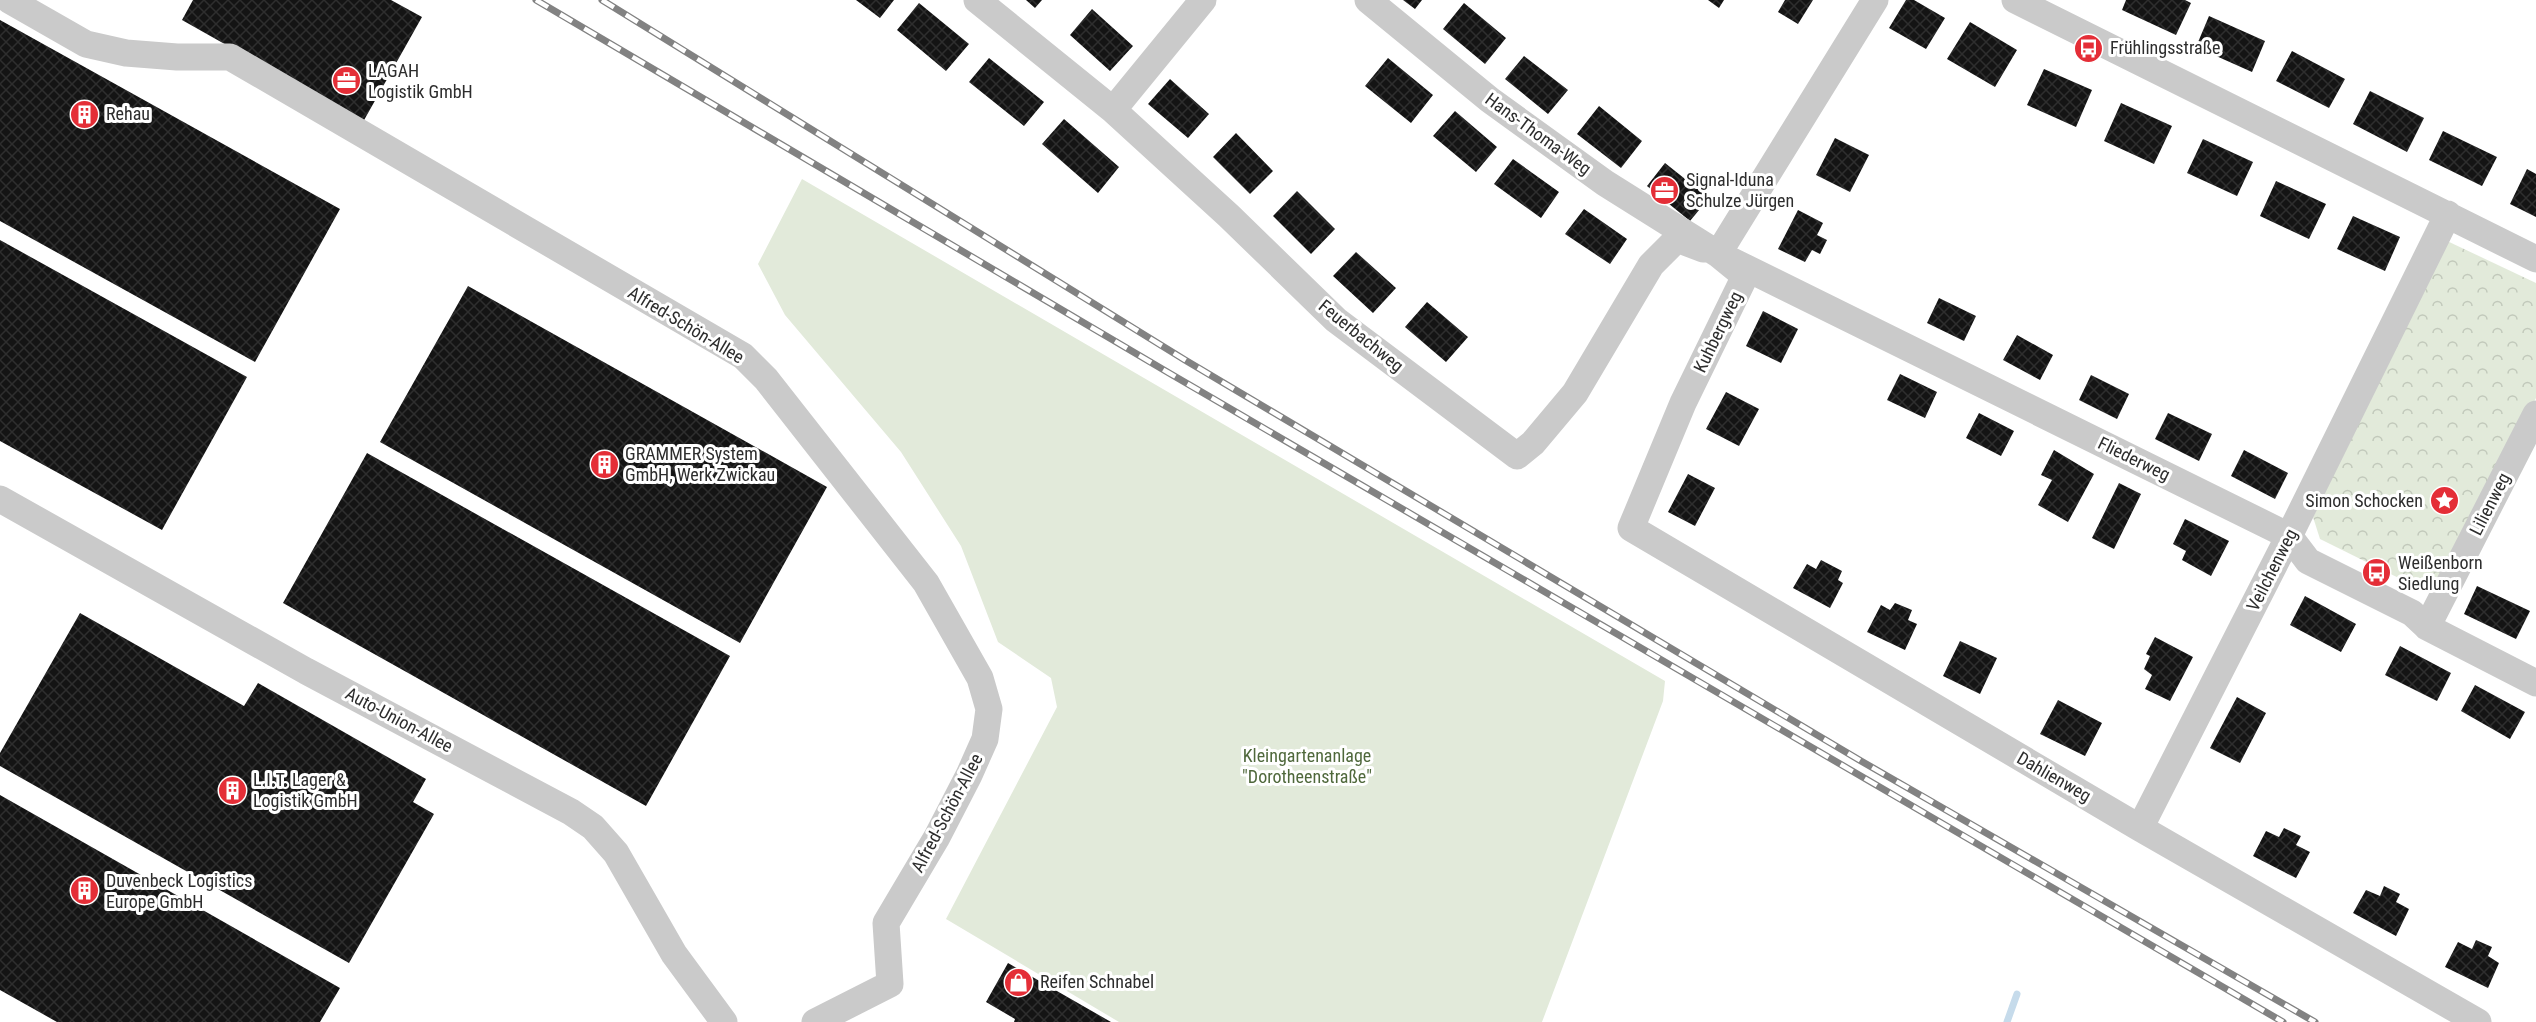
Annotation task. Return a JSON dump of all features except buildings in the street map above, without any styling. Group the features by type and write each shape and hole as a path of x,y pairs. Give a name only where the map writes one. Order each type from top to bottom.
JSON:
{"street":[{"name":"Alfred-Schön-Allee","path":"9,0 86,44 157,55 230,57 742,356 766,379 926,583 980,678 989,709 985,739 969,775 937,837 886,923 890,984 816,1022"},
{"name":"Feuerbachweg","path":"977,0 1113,110 1229,216 1336,320 1517,456 1533,443 1575,393 1651,265 1677,239 1718,254"},
{"path":"1113,110 1203,0"},
{"name":"Hans-Thoma-Weg","path":"1368,0 1500,107 1605,183 1718,254"},
{"path":"1718,254 1875,0"},
{"path":"2015,0 2536,259"},
{"name":"Veilchenweg","path":"2140,828 2289,536 2448,214"},
{"name":"Kuhbergweg","path":"1631,528 1683,403 1744,276 1718,254"},
{"name":"Fliederweg","path":"1718,254 2289,536 2308,561 2412,613 2427,627 2536,683"},
{"name":"Lilienweg","path":"2427,627 2536,414"},
{"name":"Auto-Union-Allee","path":"0,499 306,671 571,812 593,827 616,853 675,954 724,1022"},
{"name":"Dahlienweg","path":"1631,528 2140,828 2478,1022"}],"green space":[{"name":"Kleingartenanlage \"Dorotheenstraße\"","path":"802,179 1665,681 1663,701 1542,1022 1119,1022 946,919 1057,707 1051,678 998,642 961,546 901,452 785,315 758,264"},
{"path":"2445,240 2536,283 2536,398 2435,596 2320,539 2313,517"}],"waterway":[{"path":"2007,1022 2017,994"}],"railway":[{"path":"536,0 1169,373 2283,1022"},
{"path":"602,0 1185,360 1861,761 2315,1022"}],"place":[{"name":"Frühlingsstraße","path":"2089,48"},
{"name":"LAGAH Logistik GmbH","path":"347,81"},
{"name":"Rehau","path":"85,114"},
{"name":"Signal-Iduna Schulze Jürgen","path":"1665,190"},
{"name":"GRAMMER System GmbH, Werk Zwickau","path":"604,464"},
{"name":"Simon Schocken","path":"2444,501"},
{"name":"Weißenborn Siedlung","path":"2377,573"},
{"name":"L.I.T. Lager & Logistik GmbH","path":"232,790"},
{"name":"Duvenbeck Logistics Europe GmbH","path":"85,891"},
{"name":"Reifen Schnabel","path":"1019,982"}]}
